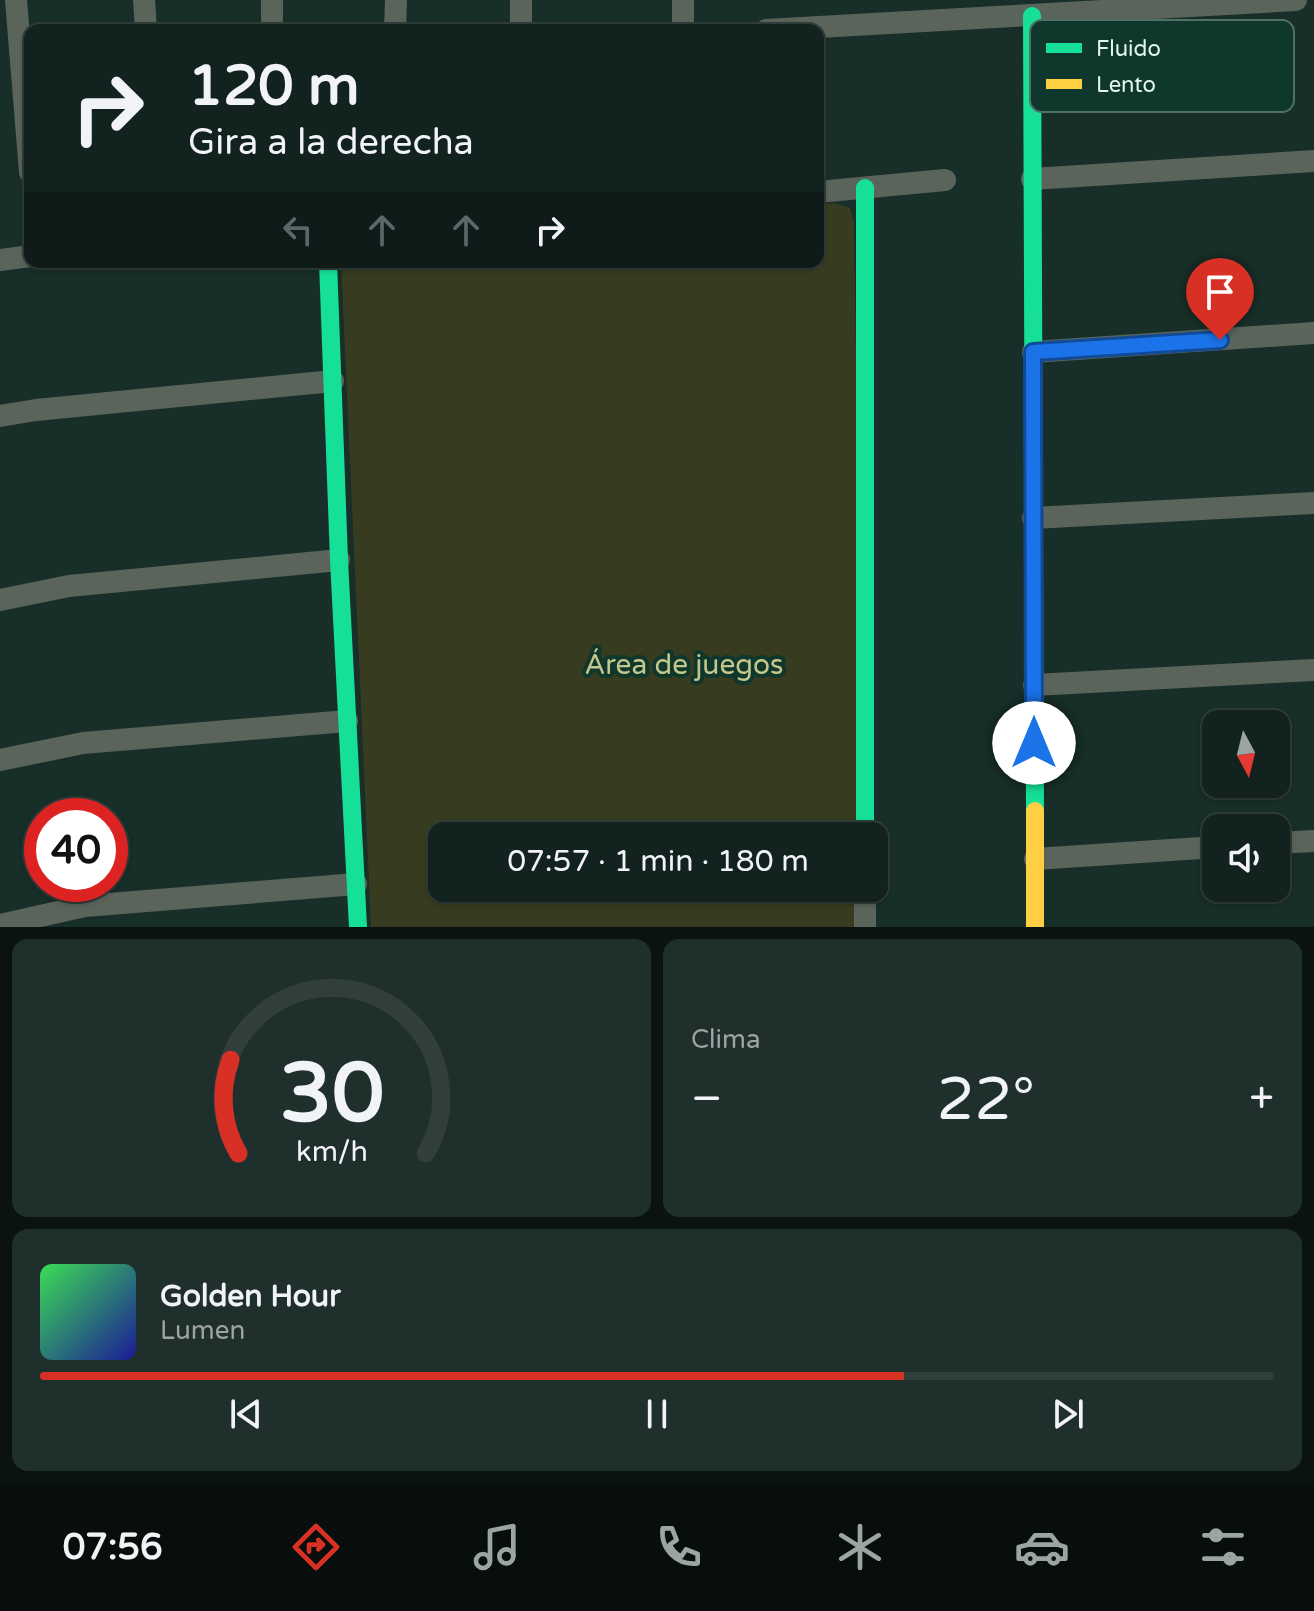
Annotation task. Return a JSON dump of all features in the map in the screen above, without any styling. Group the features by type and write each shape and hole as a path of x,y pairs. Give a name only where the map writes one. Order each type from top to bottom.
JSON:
{"street":[{"path":"16,0 24,98"},
{"path":"144,0 146,24"},
{"path":"272,0 272,24"},
{"path":"395,24 396,0"},
{"path":"521,0 521,24"},
{"path":"683,0 683,24"},
{"path":"824,27 1296,0"},
{"path":"1032,112 1035,927"},
{"path":"1032,179 1314,161"},
{"path":"824,191 945,180"},
{"path":"865,188 865,822"},
{"path":"0,260 24,257"},
{"path":"328,268 339,560 358,927"},
{"path":"1033,352 1314,333"},
{"path":"0,416 333,381"},
{"path":"1033,518 1314,503"},
{"path":"0,600 69,586 339,560"},
{"path":"1034,685 1314,670"},
{"path":"0,760 83,743 347,721"},
{"path":"1290,842 1314,841"},
{"path":"1035,859 1202,848"},
{"path":"0,925 85,906 356,884"},
{"path":"865,902 865,927"}],"green space":[{"name":"Área de juegos","path":"835,203 850,208 854,222 863,822 428,822 428,902 863,902 864,927 371,927 341,268 824,268 824,204"}],"traffic: fast":[{"path":"1032,16 1032,20"},
{"path":"1032,112 1035,811"},
{"path":"865,188 865,822"},
{"path":"328,268 339,560 358,927"}],"traffic: slow":[{"path":"1035,811 1035,927"}],"route":[{"path":"1034,743 1033,352 1220,340"}]}
